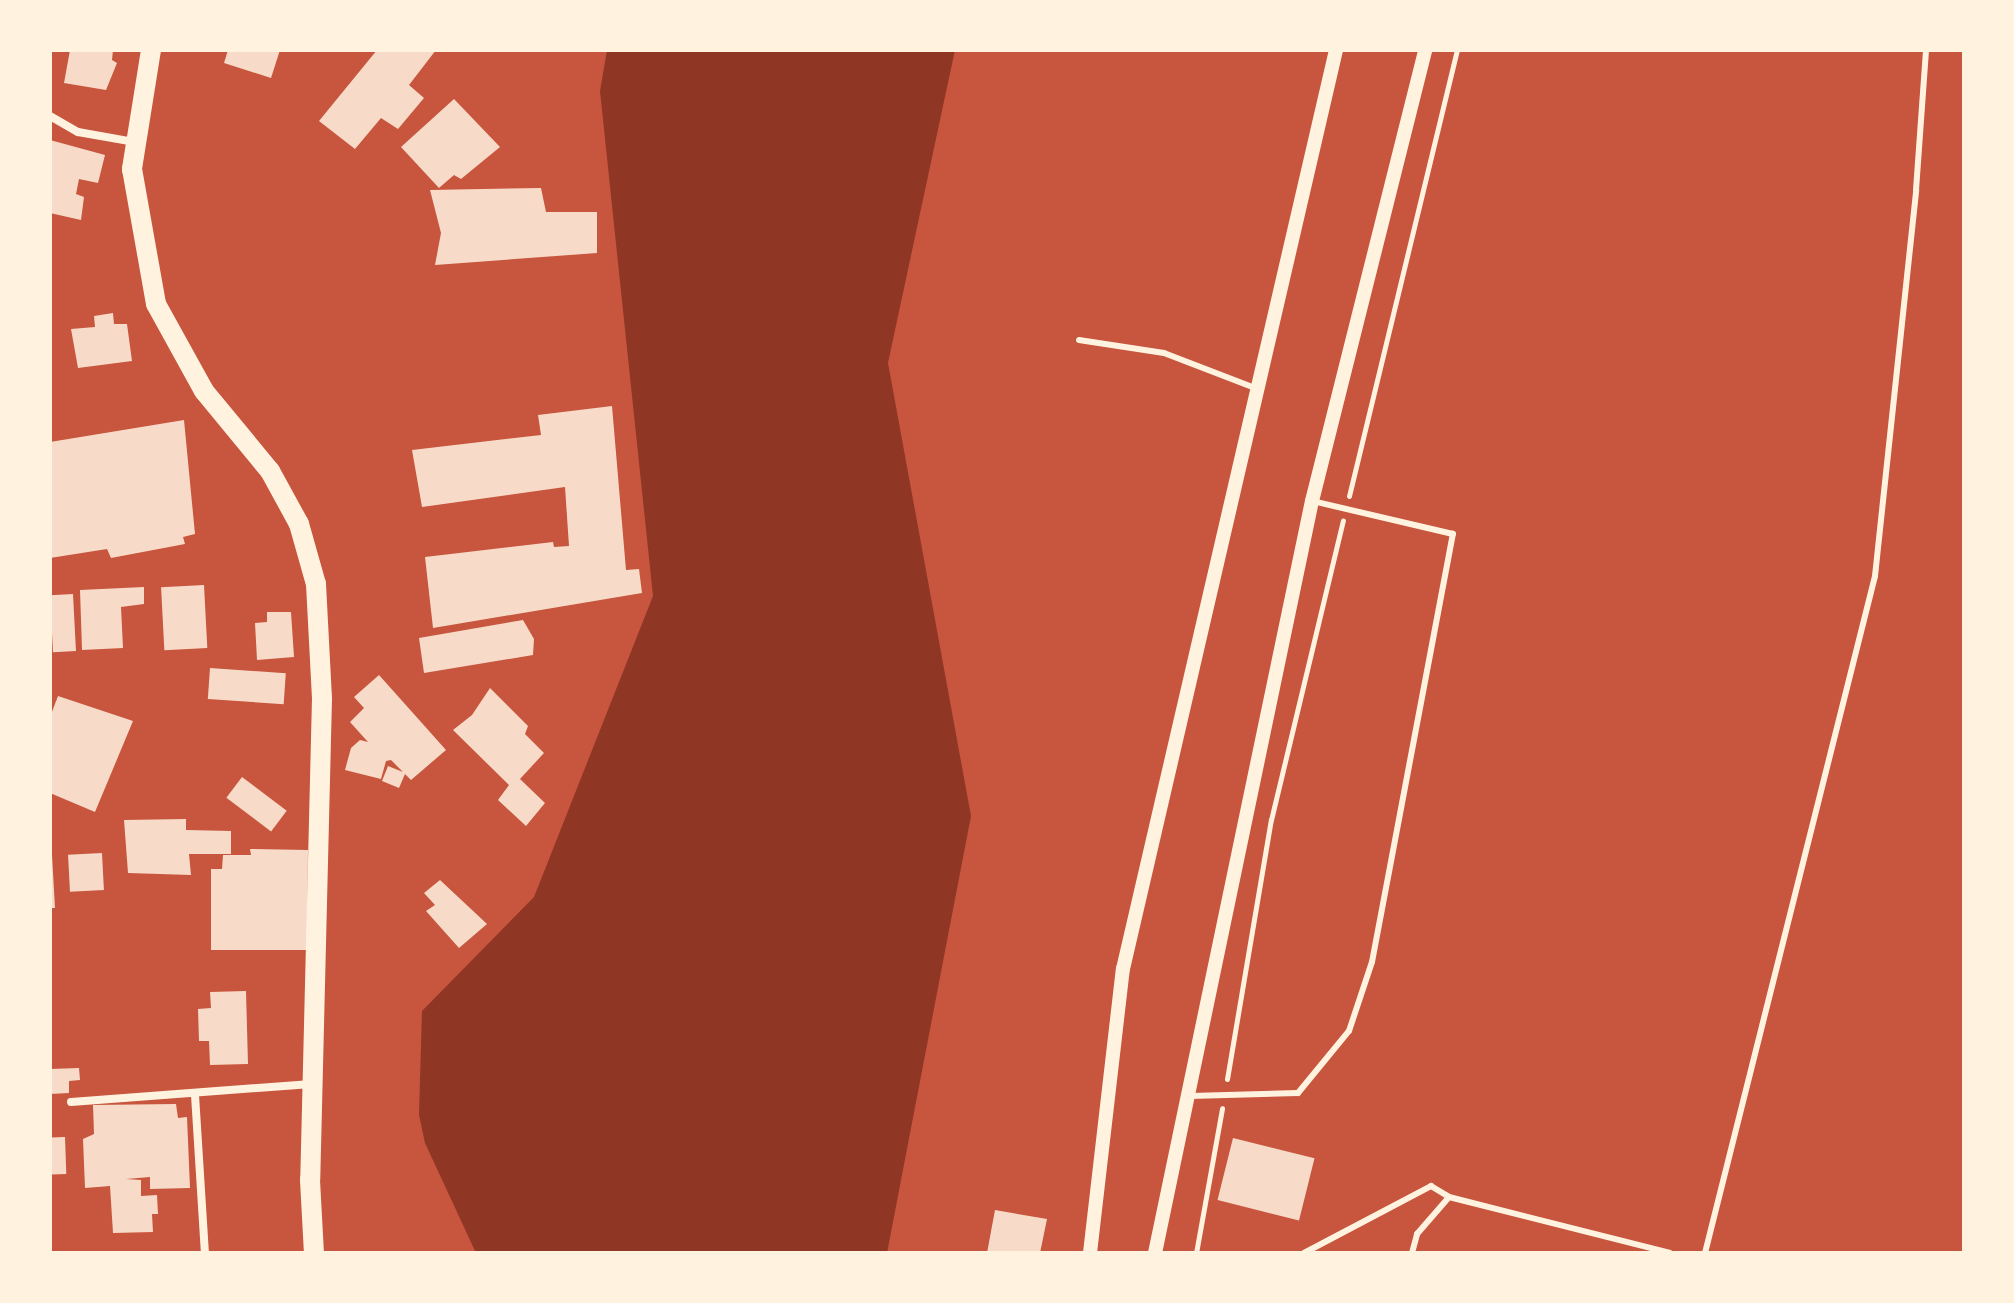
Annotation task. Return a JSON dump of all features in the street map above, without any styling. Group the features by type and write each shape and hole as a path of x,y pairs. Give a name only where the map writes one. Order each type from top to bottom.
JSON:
{"main road":[{"path":"151,50 132,169 156,304 204,391 270,471 299,524 316,584 322,698 312,1084 314,1253"}],"street":[{"path":"1090,1253 1123,969 1261,390 1301,188 1336,50"},
{"path":"1155,1253 1312,501 1425,50"},
{"path":"50,116 78,132 135,142"},
{"path":"71,1102 312,1084"},
{"path":"195,1095 205,1253"}],"lane":[{"path":"1705,1253 1875,576 1916,190 1926,50"},
{"path":"1079,340 1164,353 1261,390"},
{"path":"1190,1096 1298,1093 1349,1031 1372,962 1453,534 1312,501"},
{"path":"1304,1253 1431,1186 1449,1197 1670,1253"},
{"path":"1412,1253 1417,1234 1449,1197"}],"path":[{"path":"1196,1253 1271,820 1457,50"}],"shaded area":[{"path":"607,50 955,50 888,363 971,816 887,1253 476,1253 425,1143 419,1115 422,1011 534,897 653,596 600,91"}],"building":[{"path":"70,50 113,50 112,60 117,63 106,90 64,83"},
{"path":"228,50 280,50 271,78 224,63"},
{"path":"377,50 436,50 409,85 424,98 398,129 381,118 355,149 319,121"},
{"path":"454,99 500,147 461,179 454,175 439,188 401,147"},
{"path":"50,140 105,155 98,183 79,179 76,194 84,197 81,220 50,213"},
{"path":"541,188 546,212 597,212 597,253 435,265 441,233 430,190"},
{"path":"113,313 114,324 127,324 132,361 78,368 71,329 95,327 94,316"},
{"path":"612,406 626,570 639,569 642,593 433,628 425,557 553,542 554,547 569,546 565,487 422,507 412,450 541,435 538,415"},
{"path":"184,420 195,534 183,537 185,544 111,558 107,549 50,558 50,442"},
{"path":"204,585 207,648 164,650 161,587"},
{"path":"144,587 144,604 121,607 123,648 82,650 80,590"},
{"path":"73,594 76,651 53,652 50,595"},
{"path":"267,612 291,612 294,657 257,660 255,623 267,622"},
{"path":"523,620 534,639 533,655 424,673 419,638"},
{"path":"210,668 286,673 284,704 208,699"},
{"path":"379,675 446,750 411,780 405,774 399,788 382,781 388,766 403,772 391,760 386,761 381,779 345,770 351,748 360,740 368,742 350,722 364,708 354,697"},
{"path":"490,688 528,726 525,734 544,753 520,779 545,803 526,826 498,800 509,785 453,730 472,715"},
{"path":"58,696 133,721 95,812 50,793 50,717"},
{"path":"242,777 287,811 271,831 226,798"},
{"path":"186,819 186,830 231,831 231,854 189,854 191,875 128,873 124,820"},
{"path":"250,849 308,850 307,950 211,950 211,869 222,869 223,855 251,855"},
{"path":"102,853 104,890 70,892 68,855"},
{"path":"52,855 55,908 50,908"},
{"path":"440,880 487,924 459,948 426,911 435,905 424,893"},
{"path":"246,991 248,1064 210,1065 209,1041 199,1041 198,1009 211,1008 210,992"},
{"path":"79,1068 80,1080 69,1081 69,1093 50,1094 50,1069"},
{"path":"176,1104 178,1118 187,1117 190,1188 150,1189 150,1177 126,1179 141,1180 141,1196 157,1195 158,1214 152,1214 153,1232 113,1233 110,1186 85,1188 83,1139 94,1134 93,1105"},
{"path":"65,1137 66,1174 51,1175 50,1138"},
{"path":"1233,1138 1315,1158 1299,1220 1218,1200"},
{"path":"995,1210 1047,1219 1040,1253 987,1253"}]}
